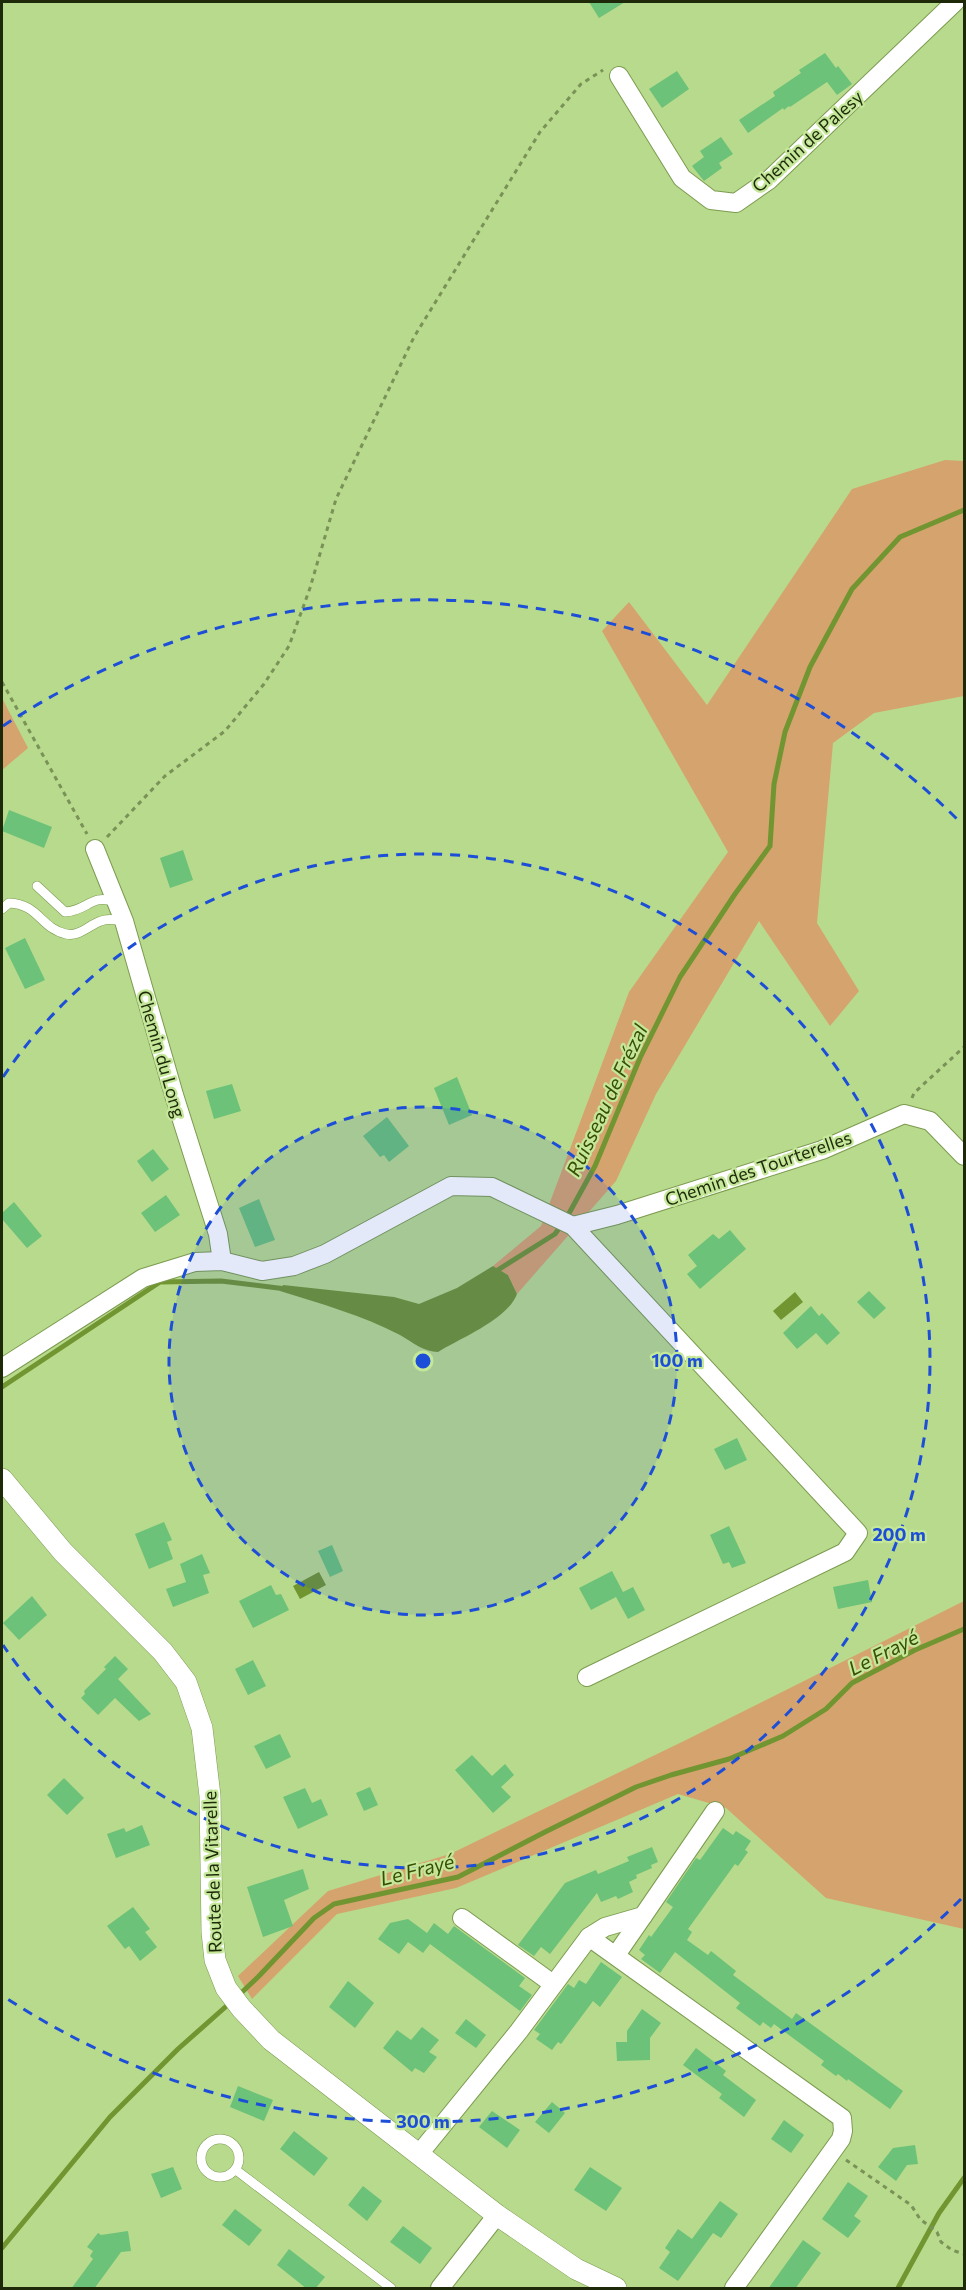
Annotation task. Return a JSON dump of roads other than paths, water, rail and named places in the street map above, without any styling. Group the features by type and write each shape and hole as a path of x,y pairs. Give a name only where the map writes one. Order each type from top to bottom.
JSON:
{"street":[{"name":"Chemin de Palesy","path":"619,76 682,178 711,200 736,203 769,180 955,2"},
{"name":"Chemin du Long","path":"95,849 124,921 174,1095 218,1234 222,1262"},
{"name":"Chemin des Tourterelles","path":"573,1226 617,1215 822,1150 904,1114 930,1121 964,1156"},
{"path":"2,1368 143,1278 195,1262 222,1262 262,1271 294,1266 325,1254 451,1186 492,1187 573,1226 858,1533 845,1552 587,1677"},
{"name":"Route de la Vitarelle","path":"2,1479 63,1552 163,1652 186,1682 202,1728 210,1796 215,1960 228,1989 241,2008 272,2040 497,2215 576,2269 616,2289"},
{"path":"616,1955 715,1810"},
{"path":"419,2154 519,2031 590,1936 605,1927 643,1916"},
{"path":"462,1918 553,1984"},
{"path":"590,1936 839,2115 844,2123 843,2131 832,2151 734,2289"},
{"path":"440,2289 497,2215"}],"lane":[{"path":"37,886 65,912 76,912 94,899 104,897 117,903"},
{"path":"2,909 9,903 22,903 47,924 68,935 81,932 101,921 111,919 124,921"},
{"path":"220,2139 235,2146 239,2154 236,2170 229,2176 221,2178 212,2176 202,2163 205,2147 212,2141 220,2139"},
{"path":"236,2170 392,2289"}],"waterway":[{"name":"Ruisseau de Frézal","path":"493,1273 555,1234 567,1217 595,1166 640,1058 680,977 770,846 774,784 785,732 810,667 852,589 900,537 964,510"},
{"name":"Ruisseau de Frézal","path":"2,1387 160,1282 221,1281 286,1289"},
{"name":"Le Frayé","path":"238,1996 314,1918 334,1904 458,1877 636,1787 729,1759 783,1736 826,1709 852,1683 915,1650 964,1629"},
{"name":"Le Frayé","path":"2,2248 110,2117 178,2049 231,2002"},
{"path":"898,2288 939,2213 964,2178"}]}
